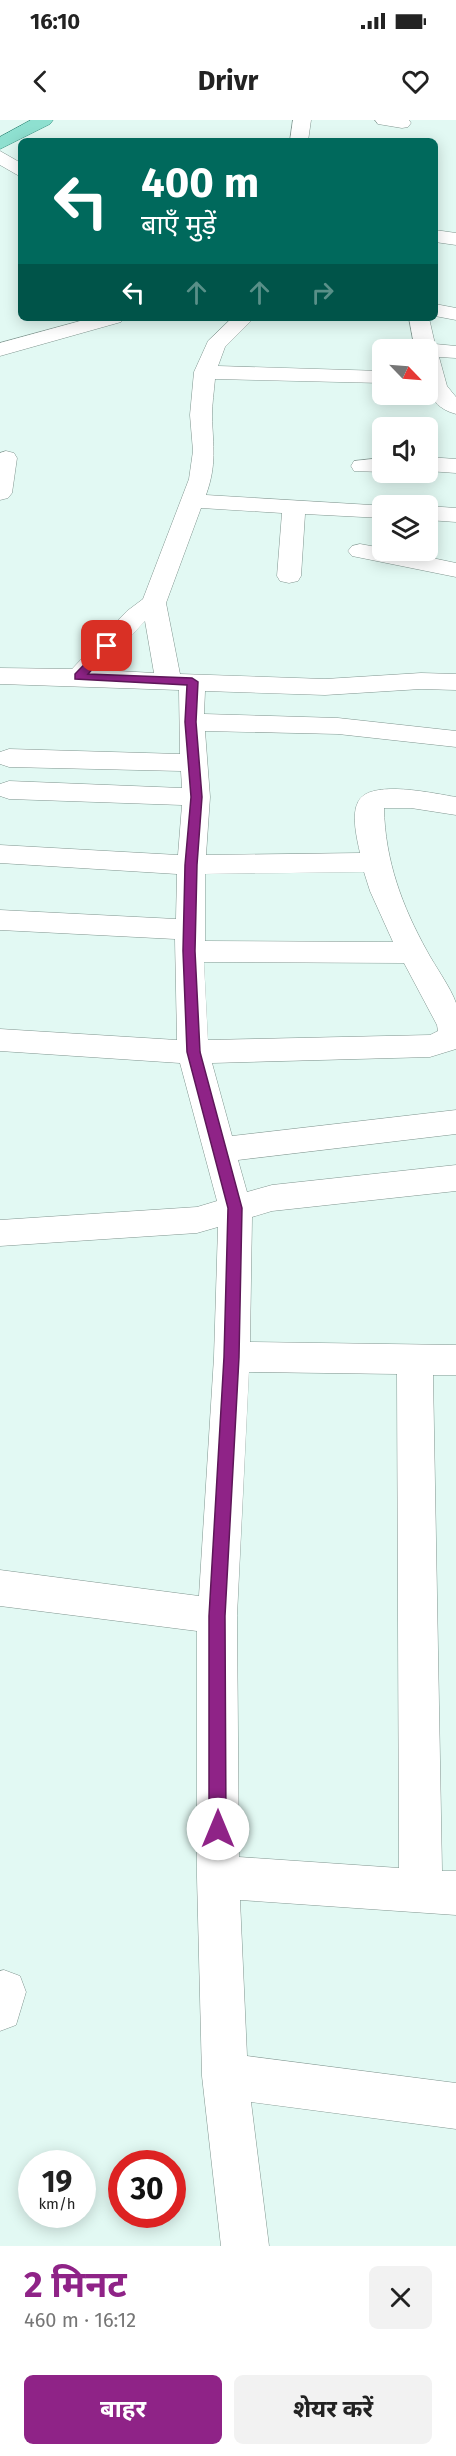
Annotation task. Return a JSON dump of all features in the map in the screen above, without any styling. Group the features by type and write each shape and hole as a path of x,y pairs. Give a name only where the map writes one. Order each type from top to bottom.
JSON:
{"main road":[{"path":"0,144 44,120"}],"street":[{"path":"299,138 302,120"},
{"path":"0,157 18,169"},
{"path":"438,236 456,239"},
{"path":"438,311 456,314"},
{"path":"79,677 136,616 154,603 200,479 204,452 201,415 204,372 215,345 241,321"},
{"path":"420,321 424,339"},
{"path":"0,350 83,322"},
{"path":"438,351 456,352"},
{"path":"204,372 372,377"},
{"path":"438,387 445,400 456,407"},
{"path":"0,493 6,458"},
{"path":"438,465 456,466"},
{"path":"192,501 372,511"},
{"path":"289,576 294,508"},
{"path":"438,514 456,515"},
{"path":"360,551 456,570"},
{"path":"154,603 191,722 196,797 191,865 190,940 194,1052 235,1208 232,1357 217,1616 218,1877 225,2076 245,2246"},
{"path":"0,676 325,687 421,681 456,682"},
{"path":"191,722 338,726 456,739"},
{"path":"9,758 195,762"},
{"path":"9,789 196,797"},
{"path":"0,1040 194,1052 418,1046 444,1043 452,1037 452,1024 413,953 381,884 369,824 370,804 376,798 388,797 456,806"},
{"path":"0,854 191,865 375,862"},
{"path":"0,920 190,940 413,953"},
{"path":"220,1150 456,1122"},
{"path":"0,1233 196,1220 272,1198 456,1178"},
{"path":"232,1357 456,1360"},
{"path":"218,1877 439,1892 416,1359"},
{"path":"0,1588 217,1616"},
{"path":"225,2076 456,2106"}],"route":[{"path":"107,646 79,677 192,682 191,722 196,797 191,865 189,951 194,1052 235,1208 232,1357 217,1616 218,1829"}]}
